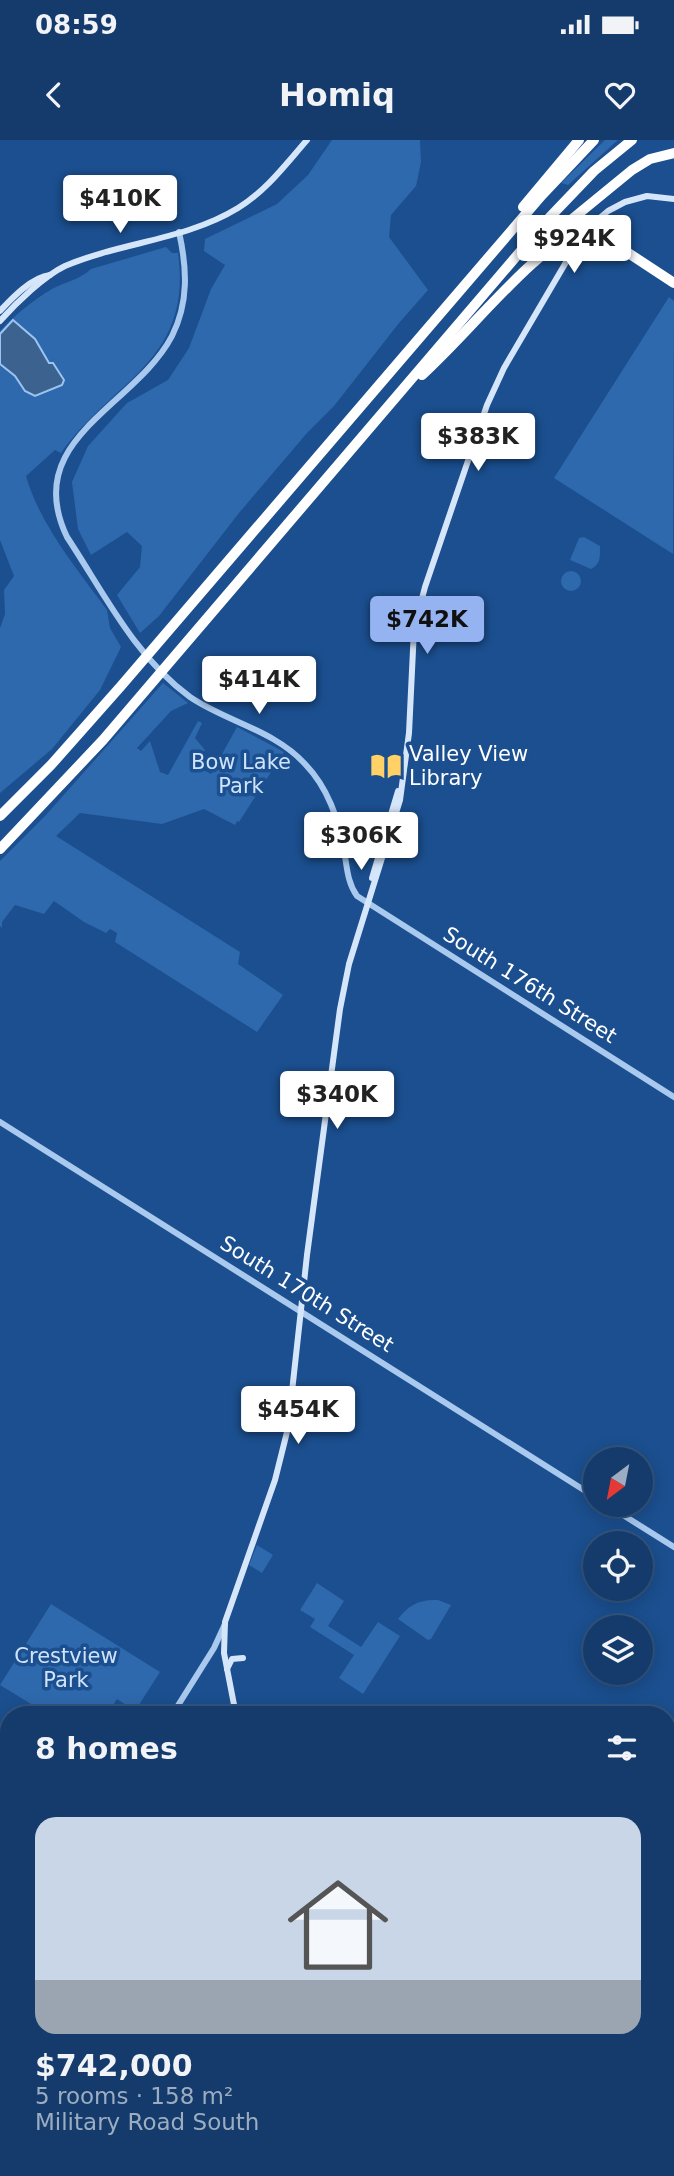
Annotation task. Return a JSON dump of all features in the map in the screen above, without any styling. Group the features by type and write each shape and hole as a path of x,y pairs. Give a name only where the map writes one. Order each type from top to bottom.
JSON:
{"highway":[{"path":"475,272 557,164 579,140"},
{"path":"0,816 93,719 475,272 562,172 594,140"},
{"path":"0,849 103,740 578,186 632,140"},
{"path":"520,275 555,233 632,170 650,159 674,153"},
{"path":"386,409 553,245 578,235 611,241 674,282"}],"main road":[{"path":"0,321 26,294 66,266 211,222 240,207 262,190 307,140"},
{"path":"234,1706 225,1661 225,1622 282,1454 288,1428 340,1009 349,964 400,800 409,733 414,629 425,587 487,405 538,306 572,252 596,221 615,207 636,198 654,196 674,199"},
{"path":"0,311 30,284 50,275"},
{"path":"227,1671 232,1659 243,1658"}],"street":[{"path":"179,232 186,286 173,334 147,371 83,430 70,446 61,463 57,483 59,520 67,537 136,644 153,665 174,685 198,702 278,742 304,762 332,805 339,827 349,883 367,903"},
{"name":"South 176th Street","path":"367,903 674,1097"},
{"name":"South 170th Street","path":"0,1122 583,1489"},
{"path":"626,1517 674,1547"},
{"path":"178,1706 208,1658 225,1622"},
{"path":"208,1658 217,1655 225,1661"}],"green space":[{"path":"332,140 420,140 421,162 416,186 391,215 389,237 428,290 334,406 307,433 239,513 159,616 140,633 117,595 140,567 142,546 127,532 91,555 78,529 72,482 88,446 127,403 168,380 189,348 211,289 225,265 204,251 205,239 277,204 308,175"},
{"path":"605,140 618,140 568,185 561,183"},
{"path":"166,247 172,253 178,253 179,290 173,320 161,344 145,366 82,428 61,453 55,450 26,476 50,529 107,610 110,628 121,647 100,690 52,749 0,793 0,628 5,614 4,590 14,576 0,540 0,331 38,298 91,269"},
{"path":"669,297 674,301 673,554 554,478"},
{"path":"584,537 600,546 598,562 591,569 570,560 579,538"},
{"path":"571,571 578,574 581,581 578,588 571,591 564,588 561,581 564,574"},
{"name":"Bow Lake Park","path":"163,683 188,703 171,711 137,748 141,751 150,741 160,772 168,775 198,721 202,723 195,738 205,750 195,765 211,774 237,727 284,752 239,822 235,825 204,809 162,824 80,813 56,836 240,952 238,964 283,995 257,1032 115,942 117,933 110,929 106,933 84,922 54,901 44,914 15,905 2,922 2,928 0,926 0,861 46,815"},
{"path":"257,1545 273,1555 262,1573 249,1565"},
{"path":"317,1583 344,1601 328,1626 361,1647 378,1622 400,1636 363,1694 339,1678 354,1655 310,1627 315,1619 300,1610"},
{"path":"438,1600 451,1605 431,1639 428,1640 398,1619 415,1604"},
{"name":"Crestview Park","path":"51,1604 160,1672 138,1706 128,1706 117,1699 113,1706 34,1706 0,1685"}],"shaded area":[{"path":"13,320 35,339 49,363 53,363 64,380 62,385 35,396 25,391 15,376 0,364 0,334"}],"place":[{"name":"Valley View Library","path":"386,766"}]}
